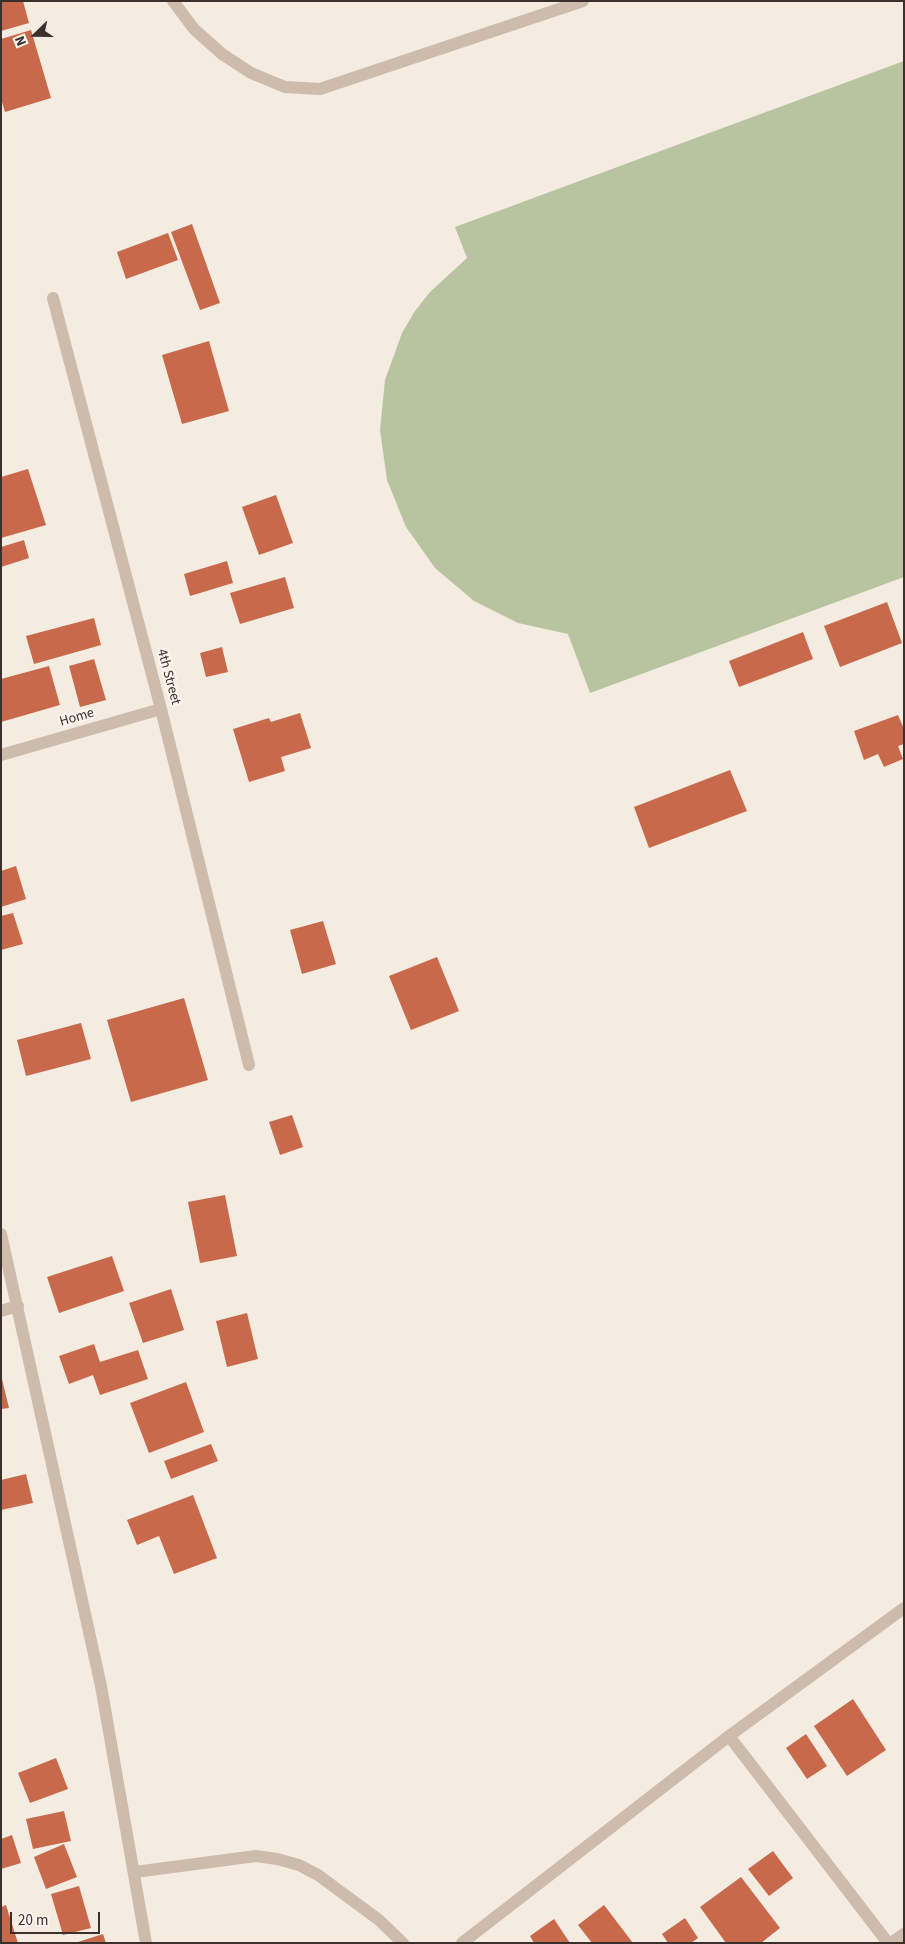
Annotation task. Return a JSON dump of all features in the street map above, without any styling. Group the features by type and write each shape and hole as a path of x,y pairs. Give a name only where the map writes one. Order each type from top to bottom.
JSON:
{"street":[{"path":"173,1 194,29 222,54 250,73 286,87 320,89 583,1"},
{"name":"4th Street","path":"53,298 160,709 249,1065"},
{"name":"Home","path":"1,755 160,709"},
{"path":"1,1234 101,1686 146,1943"},
{"path":"1,1310 18,1306"},
{"path":"462,1943 729,1736 904,1608"},
{"path":"729,1736 890,1943 904,1934"},
{"path":"135,1872 256,1856 277,1859 318,1875 379,1920 403,1943"}],"green space":[{"path":"904,61 904,577 590,693 568,634 518,623 474,601 435,568 406,527 387,480 380,430 385,380 402,333 415,311 430,292 467,258 455,227"}],"building":[{"path":"1,1 23,1 29,23 1,31"},
{"path":"31,30 51,98 5,112 1,99 1,39"},
{"path":"192,224 220,303 200,310 171,232"},
{"path":"168,233 178,260 126,279 117,252"},
{"path":"209,341 229,411 182,424 162,355"},
{"path":"28,469 46,525 1,538 1,477"},
{"path":"276,495 293,543 259,555 242,507"},
{"path":"24,540 29,558 1,567 1,547"},
{"path":"227,561 233,583 190,596 184,574"},
{"path":"285,577 294,608 240,624 230,593"},
{"path":"887,602 902,643 840,667 824,626"},
{"path":"94,618 101,645 34,664 26,636"},
{"path":"803,632 813,659 739,687 729,661"},
{"path":"222,647 228,672 206,677 200,653"},
{"path":"94,659 106,700 80,707 69,666"},
{"path":"49,666 60,705 1,722 1,679"},
{"path":"300,713 311,748 281,757 285,771 249,782 233,729 269,718 271,722"},
{"path":"898,715 904,729 904,744 898,746 903,759 884,767 878,754 864,760 854,731"},
{"path":"730,770 747,811 649,848 634,807"},
{"path":"16,866 26,899 1,907 1,871"},
{"path":"13,913 23,944 1,950 1,916"},
{"path":"323,921 336,964 302,974 290,930"},
{"path":"437,957 459,1011 411,1030 389,976"},
{"path":"184,998 208,1080 131,1102 107,1020"},
{"path":"81,1023 91,1059 26,1076 17,1040"},
{"path":"292,1115 303,1147 280,1155 269,1122"},
{"path":"225,1195 237,1256 200,1263 188,1202"},
{"path":"112,1256 124,1291 59,1313 47,1277"},
{"path":"171,1289 184,1330 143,1343 129,1303"},
{"path":"247,1313 258,1359 227,1367 216,1321"},
{"path":"94,1344 100,1362 138,1350 148,1379 100,1395 93,1375 69,1384 59,1356"},
{"path":"1,1380 9,1408 1,1409"},
{"path":"186,1382 204,1432 149,1453 130,1403"},
{"path":"211,1444 218,1461 171,1479 164,1461"},
{"path":"26,1474 33,1503 1,1510 1,1480"},
{"path":"193,1495 217,1558 174,1574 159,1536 137,1545 127,1520"},
{"path":"853,1699 886,1750 847,1776 814,1726"},
{"path":"806,1734 827,1766 807,1779 786,1748"},
{"path":"56,1758 68,1789 30,1803 18,1773"},
{"path":"64,1811 71,1841 33,1849 26,1819"},
{"path":"12,1835 21,1863 1,1869 1,1839"},
{"path":"64,1844 77,1877 46,1889 34,1857"},
{"path":"773,1851 793,1878 769,1896 748,1869"},
{"path":"741,1877 780,1928 761,1943 726,1943 700,1907"},
{"path":"79,1886 91,1928 63,1935 51,1894"},
{"path":"6,1905 18,1943 1,1943 1,1907"},
{"path":"604,1905 633,1943 592,1943 578,1925"},
{"path":"685,1918 698,1938 691,1943 668,1943 662,1934"},
{"path":"554,1919 570,1943 534,1943 530,1936"},
{"path":"103,1934 106,1943 78,1943 78,1942"}]}
